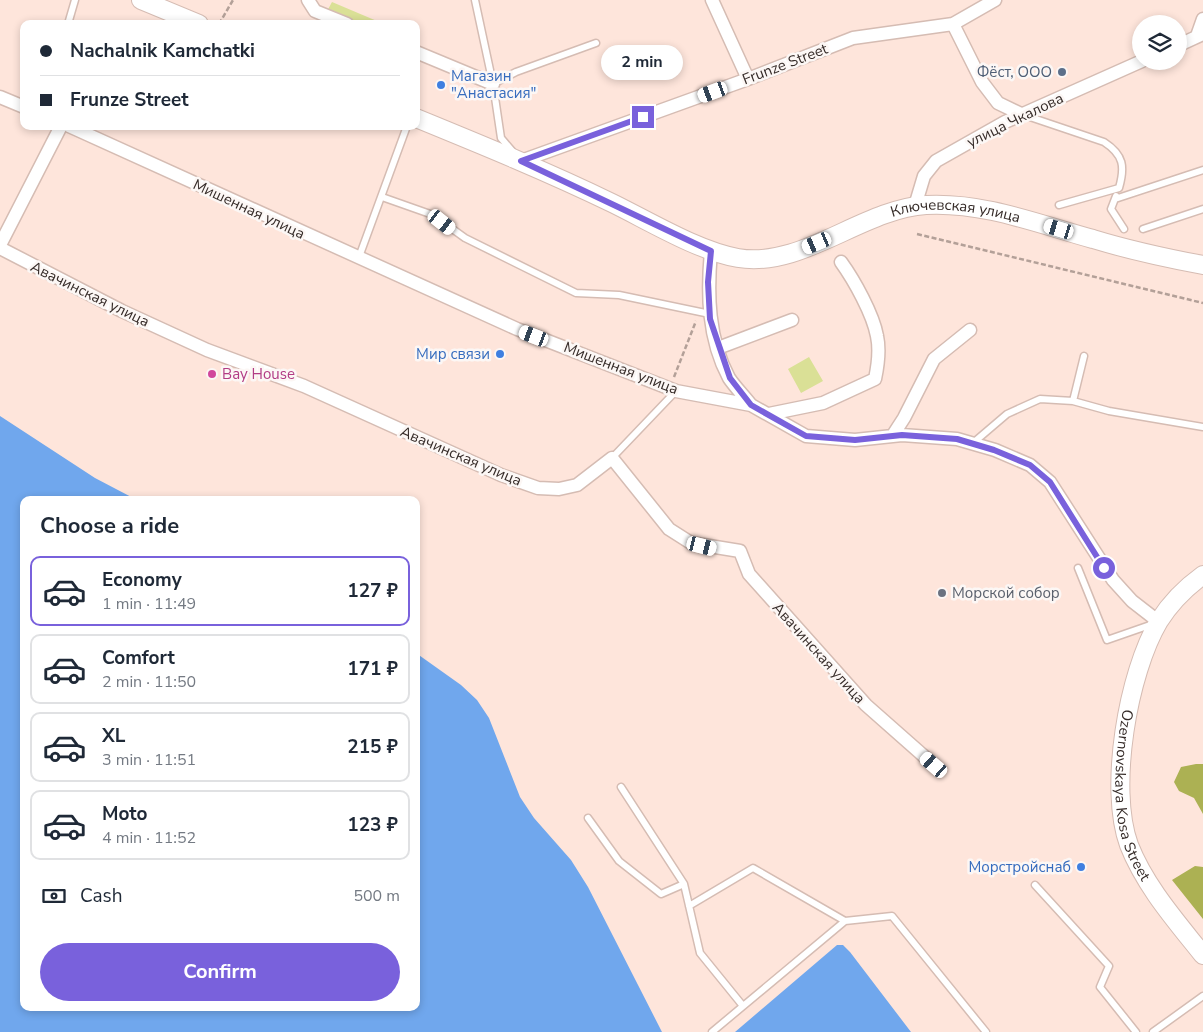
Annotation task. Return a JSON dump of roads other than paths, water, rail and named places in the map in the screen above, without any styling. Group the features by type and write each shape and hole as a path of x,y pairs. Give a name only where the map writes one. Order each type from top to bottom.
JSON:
{"main road":[{"path":"144,0 190,20"},
{"name":"Ключевская улица","path":"420,120 521,161 711,251 741,259 776,256 807,247 880,215 915,206 959,206 999,212 1141,253 1203,265"},
{"name":"Ozernovskaya Kosa Street","path":"1203,574 1171,604 1159,622 1140,667 1130,709 1120,772 1122,813 1130,846 1146,879 1203,955"}],"street":[{"path":"308,0 315,11 337,20"},
{"path":"712,0 748,79"},
{"name":"Frunze Street","path":"521,161 748,79 853,38 953,24 994,0"},
{"path":"1187,41 1200,35 1203,18"},
{"path":"953,24 982,82 998,103 1023,115"},
{"path":"420,54 493,84"},
{"name":"улица Чкалова","path":"915,206 924,176 936,161 1005,122 1132,66"},
{"path":"0,96 20,105"},
{"path":"0,247 59,130"},
{"name":"Мишенная улица","path":"78,130 517,329 672,389 751,405 806,436 855,440 893,435 957,439 1030,465 1050,482 1104,568 1123,592 1159,622"},
{"name":"Авачинская улица","path":"0,247 122,311 207,350 304,386 500,475 538,488 559,489 577,485 612,458 669,529 691,543 740,552 749,574 866,705 934,765"},
{"path":"711,251 708,282 710,314 718,348 730,378 751,405"},
{"path":"769,414 823,403 875,378 879,359 878,335 857,282 841,262"},
{"path":"718,348 792,320"},
{"path":"893,435 904,418 934,359 970,330"}],"lane":[{"path":"69,20 75,0"},
{"path":"475,0 493,84 501,138 521,161"},
{"path":"493,84 516,72 596,43"},
{"path":"1023,115 1068,129 1112,148 1120,158 1123,171 1111,209 1124,229"},
{"path":"358,258 406,130"},
{"path":"1115,199 1203,170"},
{"path":"1059,205 1119,188"},
{"path":"382,197 433,215 465,238 576,293 619,295 710,314"},
{"path":"1143,229 1203,209"},
{"path":"1073,401 1084,356"},
{"path":"612,458 672,389"},
{"path":"972,443 1007,414 1040,399 1073,401 1109,411 1203,427"},
{"path":"1078,568 1107,640 1159,622"},
{"path":"621,787 684,884 700,953 743,1006"},
{"path":"588,818 619,861 661,894 684,884"},
{"path":"689,906 753,868 845,921"},
{"path":"1035,885 1109,966 1100,987 1136,1032"},
{"path":"712,1032 845,921 892,916 986,1032"},
{"path":"1153,1032 1203,996"}],"water":[{"path":"0,416 95,478 129,496 20,496 20,1011 420,1011 420,656 461,685 477,700 489,718 520,797 534,818 571,860 588,887 662,1032 0,1032"},
{"path":"837,945 843,945 850,952 911,1032 735,1032"}],"place":[{"name":"Фёст, ООО","path":"1062,72"},
{"name":"Магазин \"Анастасия\"","path":"441,85"},
{"name":"Мир связи","path":"500,354"},
{"name":"Bay House","path":"212,374"},
{"name":"Морской собор","path":"942,593"},
{"name":"Морстройснаб","path":"1081,867"}]}
